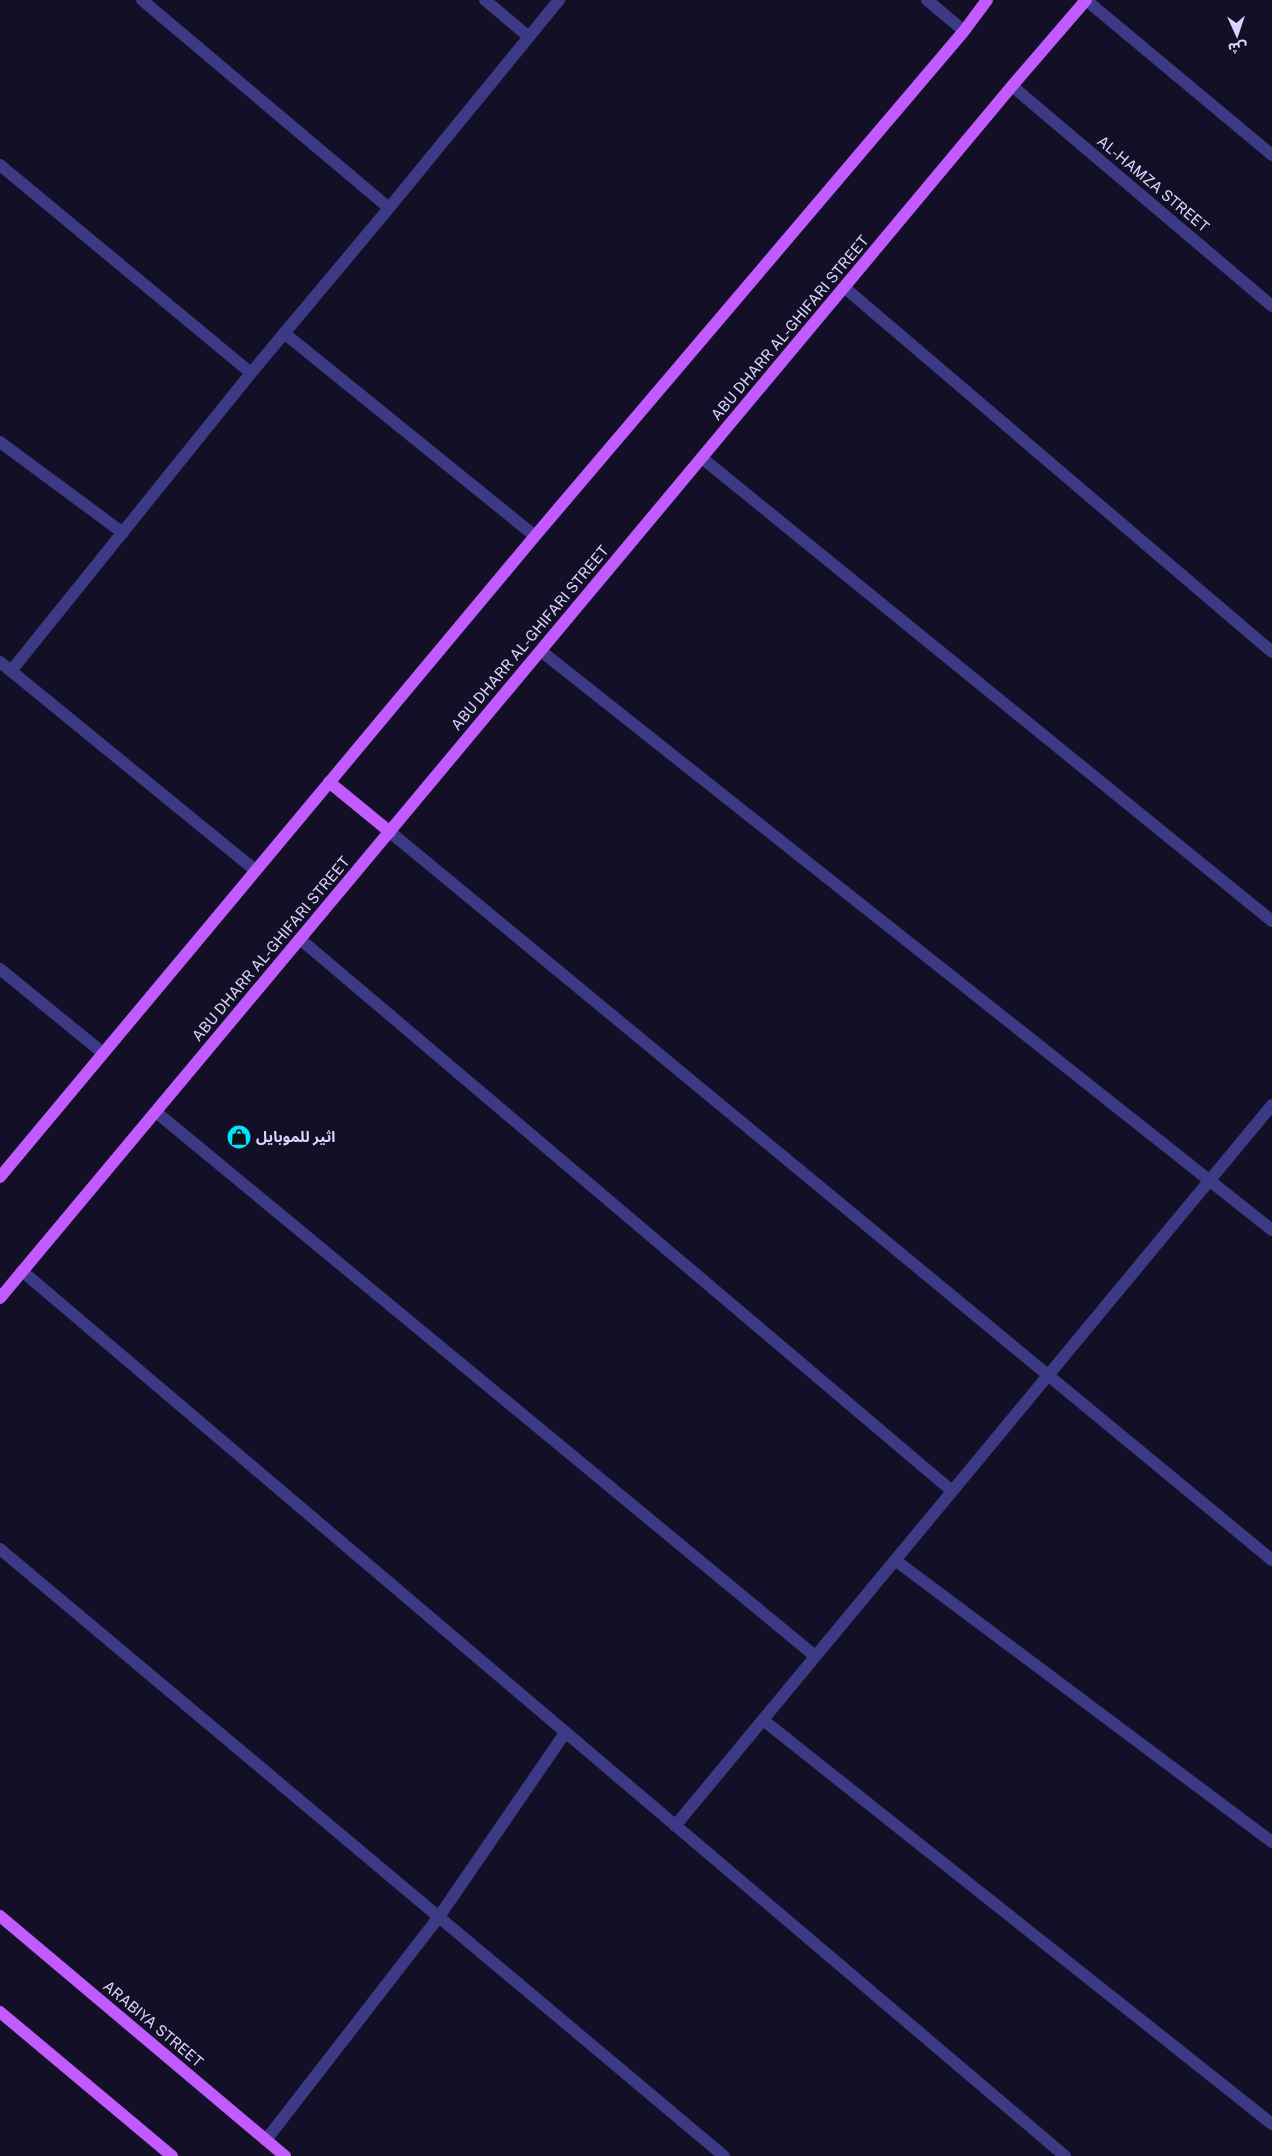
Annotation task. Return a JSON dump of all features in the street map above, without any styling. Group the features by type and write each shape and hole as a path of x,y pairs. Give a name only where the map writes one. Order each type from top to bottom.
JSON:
{"main road":[{"path":"0,1177 534,536 964,31 987,0"},
{"name":"ABU DHARR AL-GHIFARI STREET","path":"0,1298 1012,86 1086,0"},
{"path":"329,782 390,832"},
{"name":"ARABIYA STREET","path":"0,1916 285,2156"},
{"path":"0,2012 172,2156"}],"street":[{"path":"142,0 389,208"},
{"path":"485,0 529,37"},
{"path":"11,671 251,373 559,0"},
{"path":"927,0 964,31"},
{"path":"1086,0 1272,155"},
{"name":"AL-HAMZA STREET","path":"1012,86 1272,306"},
{"path":"0,165 251,373"},
{"path":"845,288 1272,652"},
{"path":"284,333 534,536"},
{"path":"0,442 123,534"},
{"path":"702,458 1272,921"},
{"path":"541,651 1272,1230"},
{"path":"0,662 255,870"},
{"path":"390,832 1272,1560"},
{"path":"300,939 952,1491"},
{"path":"0,969 103,1053"},
{"path":"675,1826 1272,1105"},
{"path":"156,1112 816,1656"},
{"path":"22,1271 1065,2156"},
{"path":"0,1549 724,2156"},
{"path":"895,1560 1272,1842"},
{"path":"763,1720 1272,2124"},
{"path":"266,2140 438,1918 565,1733"}],"place":[{"name":"اثير للموبايل","path":"239,1137"}]}
